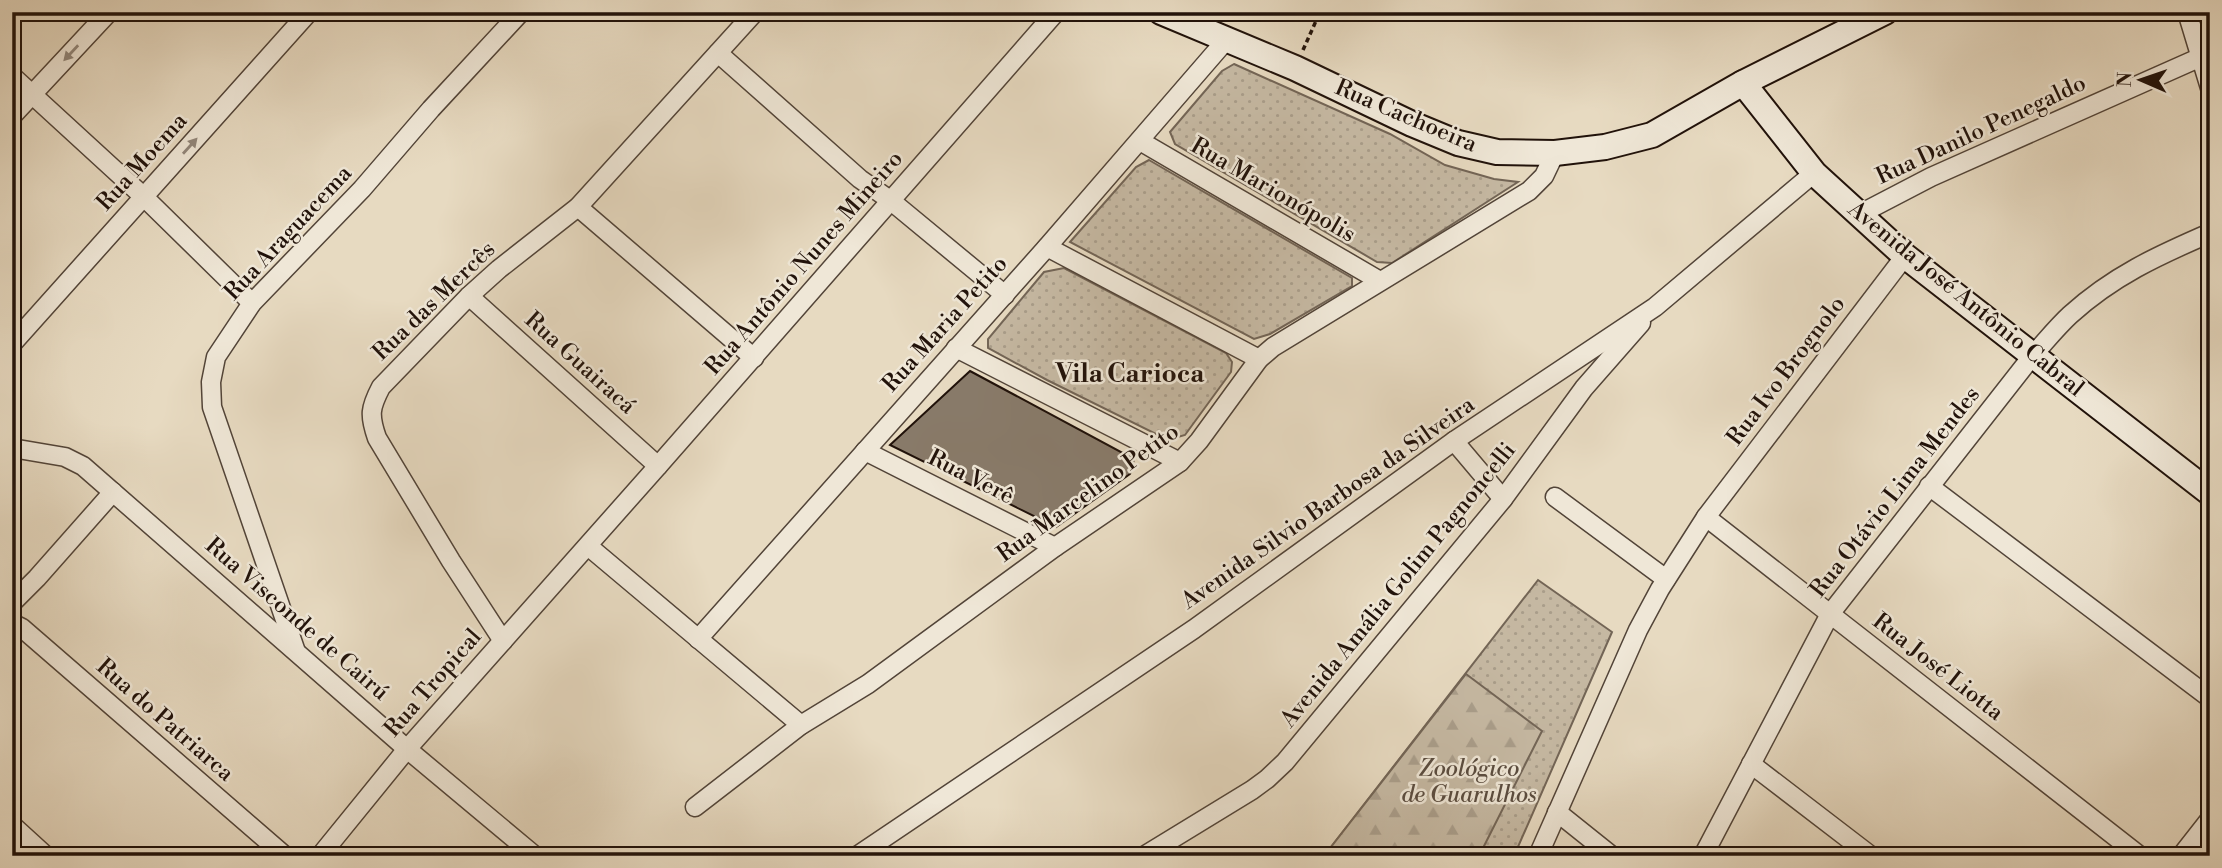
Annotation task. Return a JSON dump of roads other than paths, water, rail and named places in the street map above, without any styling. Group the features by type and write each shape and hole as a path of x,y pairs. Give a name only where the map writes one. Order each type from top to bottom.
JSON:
{"main road":[{"name":"Rua Cachoeira","path":"1161,12 1294,68 1458,143 1497,152 1555,153 1605,147 1652,135 1743,83 1885,12"},
{"name":"Avenida José Antônio Cabral","path":"1743,83 1814,173 1858,215 1905,256 2210,493"}],"street":[{"path":"12,116 109,12"},
{"name":"Rua Moema","path":"12,344 309,12"},
{"name":"Rua Araguacema","path":"295,649 212,407 211,382 216,357 252,303 362,189 431,109 521,12"},
{"name":"Rua das Mercês","path":"503,642 384,449 371,421 372,405 381,387 468,296 499,268 578,207 755,12"},
{"name":"Rua Antônio Nunes Mineiro","path":"588,546 1056,12"},
{"path":"2187,12 2210,88"},
{"name":"Rua Maria Petito","path":"698,639 1005,295 1227,39"},
{"path":"718,53 860,179 1005,295"},
{"name":"Rua Danilo Penegaldo","path":"1858,215 1931,177 2201,57"},
{"path":"12,76 144,197 252,303"},
{"name":"Rua Marionópolis","path":"1140,141 1380,281"},
{"name":"Rua Marcelino Petito","path":"695,807 801,725 868,684 1055,547 1180,461 1199,442 1259,359 1273,347 1529,191 1544,176 1555,153"},
{"name":"Avenida Silvio Barbosa da Silveira","path":"857,856 1194,629 1454,441 1655,307 1814,173"},
{"path":"578,207 754,358"},
{"name":"Rua Otávio Lima Mendes","path":"1703,856 1830,614 2033,355 2068,316 2108,285 2148,260 2210,233"},
{"path":"1047,247 1259,359"},
{"name":"Rua Ivo Brognolo","path":"1538,856 1638,630 1666,579 1706,517 1905,256"},
{"name":"Rua Guairacá","path":"468,296 658,466"},
{"name":"Avenida Amália Golim Pagnoncelli","path":"1144,856 1252,790 1285,762 1503,499 1584,388 1655,307"},
{"path":"957,348 1180,461"},
{"path":"1454,441 1503,499"},
{"name":"Rua Visconde de Cairú","path":"12,448 65,457 83,466 407,749 535,856"},
{"name":"Rua Verê","path":"865,451 1055,547"},
{"path":"1929,486 2210,698"},
{"path":"12,603 113,492"},
{"path":"1555,497 1666,579"},
{"name":"Rua José Liotta","path":"1706,517 2140,856"},
{"path":"588,546 801,725"},
{"name":"Rua Tropical","path":"320,856 407,749 588,546"},
{"name":"Rua do Patriarca","path":"12,623 22,628 285,856"},
{"path":"1751,764 1871,856"},
{"path":"1557,812 1612,856"},
{"path":"2181,856 2210,819"},
{"path":"15,833 46,856"}],"district":[{"name":"Vila Carioca","path":"1130,374"}],"park label":[{"name":"Zoológico de Guarulhos","path":"1469,782"}]}
